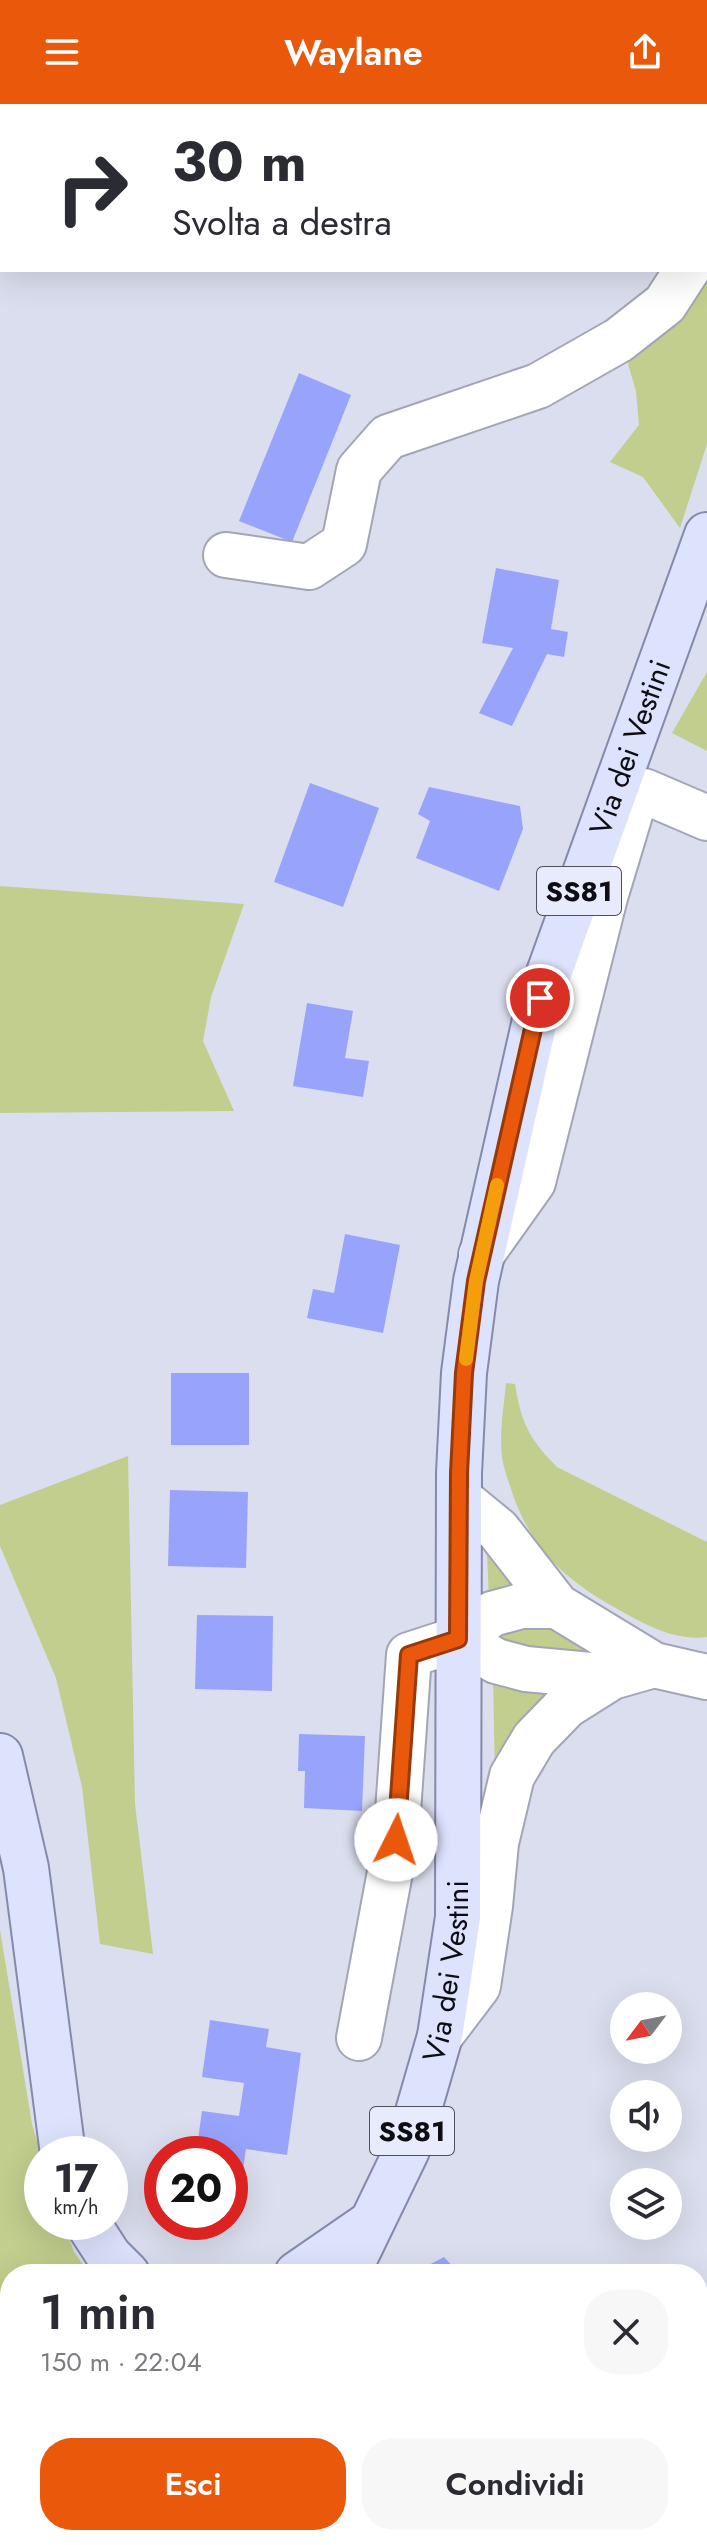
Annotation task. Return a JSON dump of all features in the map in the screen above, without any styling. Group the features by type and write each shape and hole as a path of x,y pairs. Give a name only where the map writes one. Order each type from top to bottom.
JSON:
{"main road":[{"name":"Via dei Vestini","path":"352,2264 407,2150 440,2036 458,1917 459,1498 464,1373 481,1255 540,998 707,535"},
{"path":"0,1756 26,1868 61,2136"},
{"path":"311,2264 373,2221"},
{"path":"99,2240 117,2264"}],"lane":[{"path":"226,555 309,567 344,544 359,470 388,437 538,386 619,340 665,304 686,272"},
{"path":"481,1255 533,1182 605,897 634,801 644,791 707,818"},
{"path":"459,1498 498,1530 557,1606 654,1665 707,1677"},
{"path":"359,2038 396,1840 409,1655 458,1639 492,1614 521,1606 557,1606"},
{"path":"458,1639 496,1661 526,1669 612,1677"},
{"path":"440,2036 478,1986 496,1843 512,1776 534,1739 566,1706 612,1677 654,1665"}],"green space":[{"path":"698,272 707,272 707,444 680,528 643,477 610,462 639,425 636,391 628,364 630,344"},
{"path":"707,672 707,751 672,733"},
{"path":"0,886 244,904 211,997 203,1041 234,1111 0,1113"},
{"path":"506,1383 515,1384 528,1429 539,1448 557,1467 707,1542 707,1637 684,1637 631,1617 570,1578 544,1551 523,1518 503,1462 501,1429"},
{"path":"128,1456 135,1804 153,1954 100,1944 82,1787 56,1678 0,1546 0,1505"},
{"path":"486,1532 531,1590 489,1598"},
{"path":"534,1618 608,1652 501,1647 495,1629"},
{"path":"493,1676 579,1681 495,1779"},
{"path":"0,1930 36,2136 24,2136 24,2240 70,2240 83,2264 0,2264"}],"building":[{"path":"299,373 351,395 292,542 239,521"},
{"path":"496,568 559,580 551,629 568,632 564,657 547,654 512,726 479,713 513,648 482,643"},
{"path":"310,783 379,808 343,907 274,882"},
{"path":"429,787 520,806 523,829 499,891 416,858 430,821 418,814"},
{"path":"307,1003 353,1011 345,1058 369,1061 363,1097 293,1086"},
{"path":"345,1234 400,1245 383,1333 307,1318 313,1289 334,1293"},
{"path":"171,1373 249,1373 249,1445 171,1445"},
{"path":"170,1490 248,1492 246,1568 168,1566"},
{"path":"197,1615 273,1616 272,1691 195,1689"},
{"path":"299,1734 365,1736 362,1811 304,1808 305,1771 298,1771"},
{"path":"210,2020 269,2029 266,2047 301,2053 287,2155 248,2149 248,2136 199,2136 202,2111 239,2116 244,2083 202,2077"},
{"path":"444,2257 451,2264 431,2264"}],"slow traffic":[{"path":"466,1359 476,1281 497,1185"}],"route":[{"path":"396,1840 409,1655 458,1639 459,1473 464,1373 476,1281 540,998"}]}
